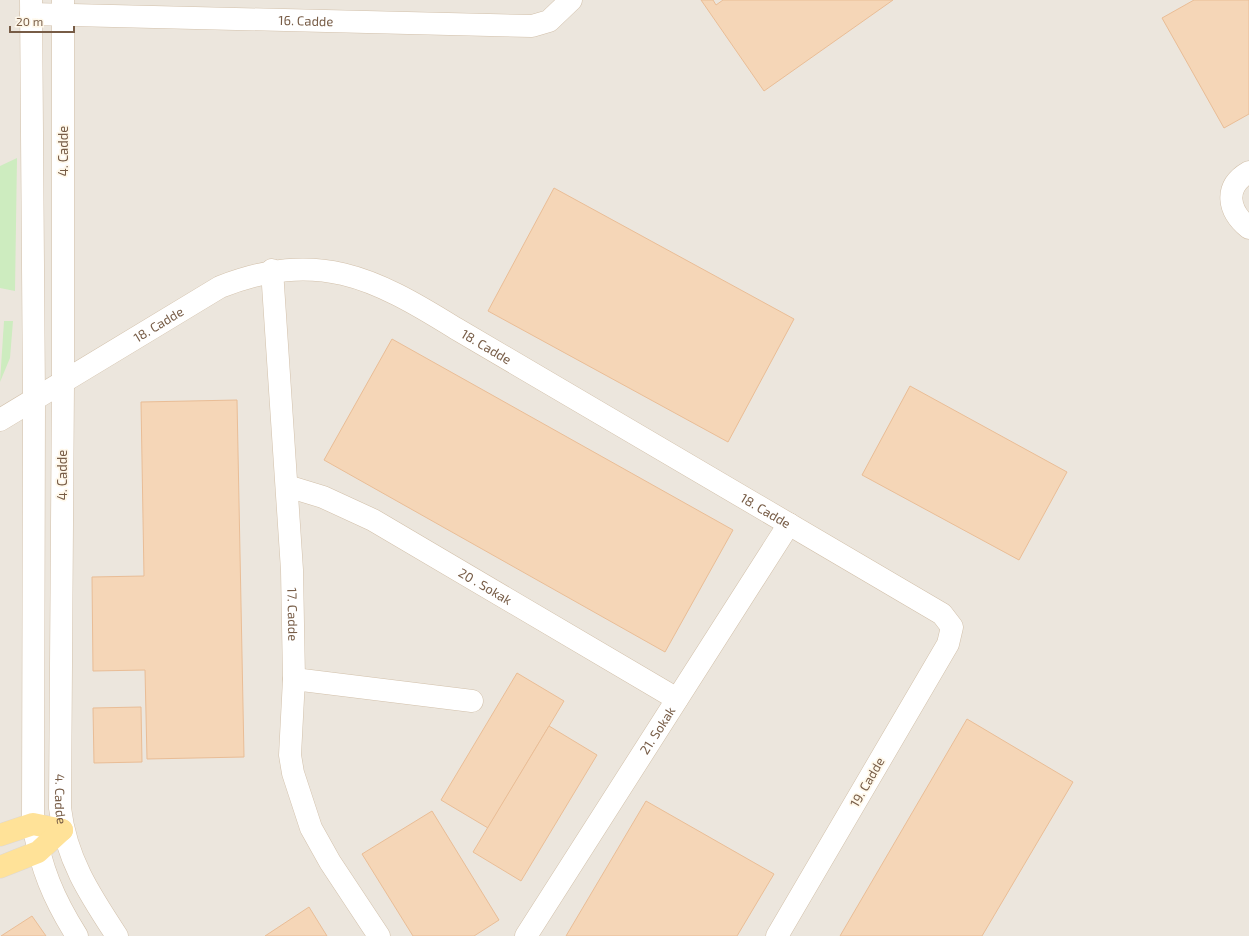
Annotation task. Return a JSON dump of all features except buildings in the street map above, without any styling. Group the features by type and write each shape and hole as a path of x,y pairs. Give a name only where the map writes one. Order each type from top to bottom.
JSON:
{"main road":[{"path":"0,834 33,824 62,830"},
{"path":"0,867 38,852 62,830"}],"street":[{"name":"16. Cadde","path":"31,7 532,26 549,22 569,1"},
{"name":"4. Cadde","path":"31,7 34,400 33,824 38,852 45,876 57,901 78,936"},
{"name":"4. Cadde","path":"63,8 63,382 60,800 62,830 79,876 117,936"},
{"path":"1249,172 1234,185 1231,196 1232,207 1236,216 1249,228"},
{"name":"18. Cadde","path":"0,420 220,286 272,270 306,268 338,273 374,282 411,301 942,614 952,627"},
{"name":"17. Cadde","path":"272,270 287,486 294,679 290,755 293,773 311,828 330,862 379,936"},
{"name":"20 . Sokak","path":"287,486 323,497 373,520 677,699"},
{"name":"21. Sokak","path":"526,936 789,524"},
{"name":"19. Cadde","path":"777,936 948,644 952,627"},
{"path":"294,679 472,701"}],"shaded area":[{"path":"0,0 1249,0 1249,936 0,936"}],"green space":[{"path":"17,158 15,291 0,288 0,166"},
{"path":"4,321 13,321 10,358 0,382"}]}
